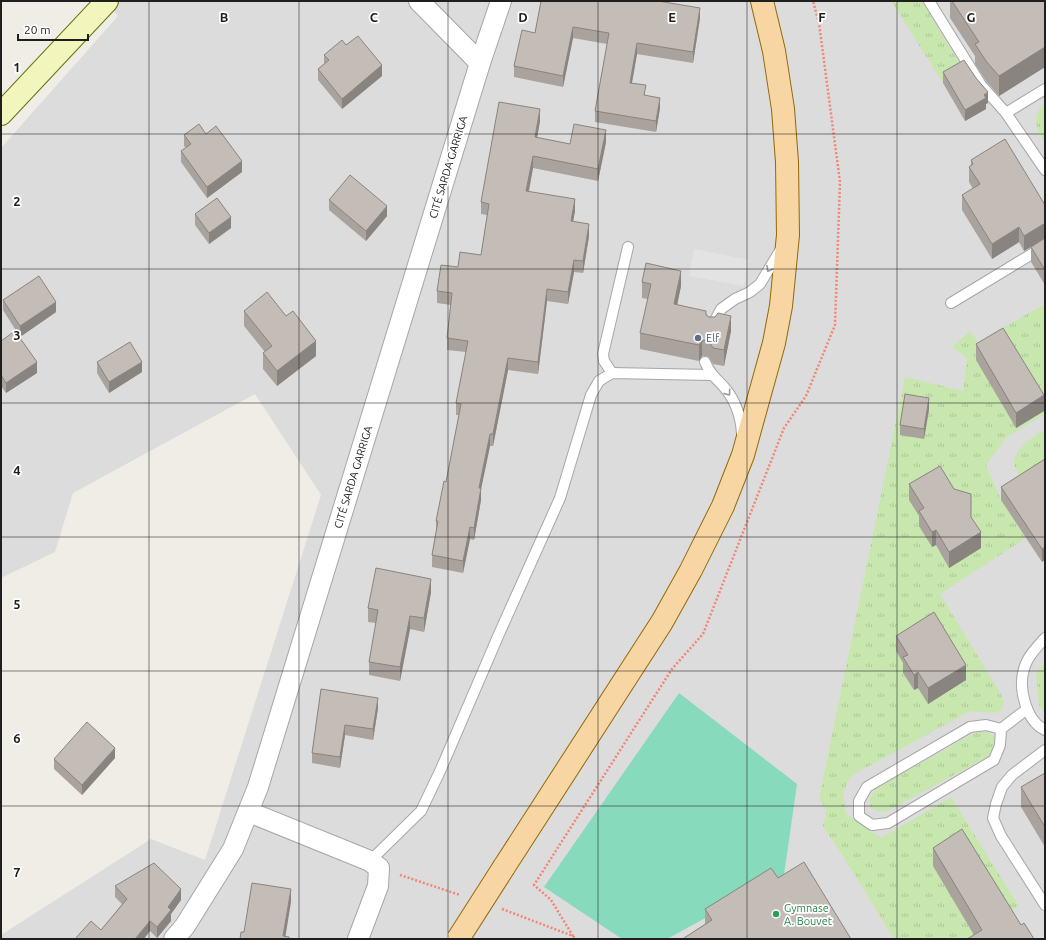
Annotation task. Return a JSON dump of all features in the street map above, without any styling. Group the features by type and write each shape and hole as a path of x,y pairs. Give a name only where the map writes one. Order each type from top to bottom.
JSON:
{"main road":[{"path":"458,939 662,622 695,563 723,506 743,454 774,343 781,306 788,235 787,162 783,109 774,51 762,1"}],"street":[{"path":"1,114 107,1"},
{"path":"419,1 480,63"},
{"name":"CITÉ SARDA GARRIGA","path":"174,939 185,926 233,849 258,787 480,63 501,1"},
{"path":"249,812 370,861 379,868 378,886 358,939"}],"lane":[{"path":"929,1 981,85 1006,113 1045,170"},
{"path":"1006,113 1045,89"},
{"path":"712,328 721,309 735,299 750,292 760,284 788,235"},
{"path":"951,303 1045,246"},
{"path":"612,373 604,361 603,354 628,247"},
{"path":"705,362 711,375 735,402 741,419 743,454"},
{"path":"370,861 421,811 441,769 560,498 591,395 599,381 612,373 711,375"},
{"path":"1045,638 1033,651 1024,669 1021,688 1027,710 1040,727 1045,730"},
{"path":"1001,729 1027,710"},
{"path":"986,725 1001,729 1000,745 994,760 888,823 872,825 859,816 859,801 867,787 970,727 986,725"},
{"path":"1045,750 1012,775 1002,787 993,818 1001,836 1045,905"}],"shaded area":[{"path":"106,1 1045,1 1045,939 1,939 1,935 151,839 205,860 321,495 255,394 73,493 55,552 1,578 1,148 118,16"},
{"path":"694,249 749,260 744,286 689,276"}],"green space":[{"path":"891,1 922,1 964,71 943,83"},
{"path":"1045,102 1045,144 1037,128 1036,117"},
{"path":"1045,304 1045,414 1007,437 986,465 1001,500 1026,538 940,594 1002,696 1004,703 1002,710 996,713 970,711 851,776 843,793 846,814 881,838 951,797 1019,906 1007,915 1023,939 894,939 823,826 827,810 819,799 905,377 963,391 967,358 952,347 970,331 978,342","holes":["924,523 936,545 932,547 920,526","958,667 966,680 928,703 918,688 914,690 903,673 908,670"]},
{"path":"1045,429 1045,517 1014,466 1017,454 1024,444"},
{"path":"1045,661 1045,714 1039,705 1036,674"},
{"path":"679,693 797,784 784,875 667,939 622,939 544,887"},
{"path":"976,732 987,732 996,737 995,747 989,756 888,811 878,812 870,807 870,798 875,789"}],"building":[{"path":"541,1 658,1 700,8 693,52 637,43 630,83 646,85 644,95 660,98 656,121 595,111 609,33 573,27 563,76 514,66 522,30 535,33"},
{"path":"952,1 1045,1 1045,47 999,76 986,61 975,44 979,42"},
{"path":"358,36 382,65 342,99 318,69 329,60 324,55 342,40 346,45"},
{"path":"964,60 988,92 984,95 986,98 965,110 943,72"},
{"path":"499,102 540,109 535,137 570,144 574,124 606,130 598,169 533,156 526,191 575,199 571,221 589,224 583,261 574,260 568,292 547,289 538,362 508,358 493,434 490,434 479,488 481,488 474,528 470,527 463,561 432,555 438,521 436,521 444,481 446,482 461,404 456,403 468,341 447,338 452,293 437,291 441,265 458,267 460,252 481,255 489,204 481,202"},
{"path":"199,124 206,134 216,126 242,161 207,187 181,151 191,144 184,135"},
{"path":"1005,139 1045,205 1045,224 1024,236 1019,227 992,244 962,195 980,184 969,167 973,164 971,160"},
{"path":"350,175 387,206 366,231 329,200"},
{"path":"217,198 231,217 209,233 195,214"},
{"path":"1045,238 1045,270 1031,247"},
{"path":"646,263 681,271 674,304 706,311 706,315 709,317 715,317 718,313 731,316 724,350 713,348 709,341 706,340 702,341 699,345 640,333 651,284 642,282"},
{"path":"39,276 56,302 20,326 3,300"},
{"path":"267,292 286,316 293,311 316,341 277,371 263,353 272,346 244,311"},
{"path":"1003,328 1044,395 1016,413 976,344"},
{"path":"15,331 37,362 6,383 1,375 1,341"},
{"path":"130,342 142,362 109,382 97,362"},
{"path":"905,394 929,398 924,429 900,425"},
{"path":"1045,459 1045,547 1042,549 1001,487"},
{"path":"940,466 954,489 971,494 971,517 981,532 949,552 936,530 932,532 919,511 924,508 909,484"},
{"path":"376,568 431,579 424,618 410,616 400,667 369,662 378,610 368,608"},
{"path":"934,612 966,665 928,688 918,672 914,675 903,657 908,655 896,636"},
{"path":"321,689 378,698 373,729 345,725 340,757 312,753"},
{"path":"87,722 115,748 82,785 54,759"},
{"path":"1045,773 1045,827 1021,787"},
{"path":"962,829 1021,925 1024,923 1034,939 967,939 982,930 933,848"},
{"name":"Gymnase A. Bouvet","path":"804,862 851,939 684,938 712,920 705,909 771,868 778,878"},
{"path":"154,863 181,889 168,907 171,910 157,927 150,921 135,939 75,939 91,921 101,930 127,899 115,886"},
{"path":"252,883 291,889 283,936 289,937 289,939 240,939 241,932 244,932"}],"place":[{"name":"Elf","path":"698,338"},
{"name":"Gymnase A. Bouvet","path":"776,914"}]}
